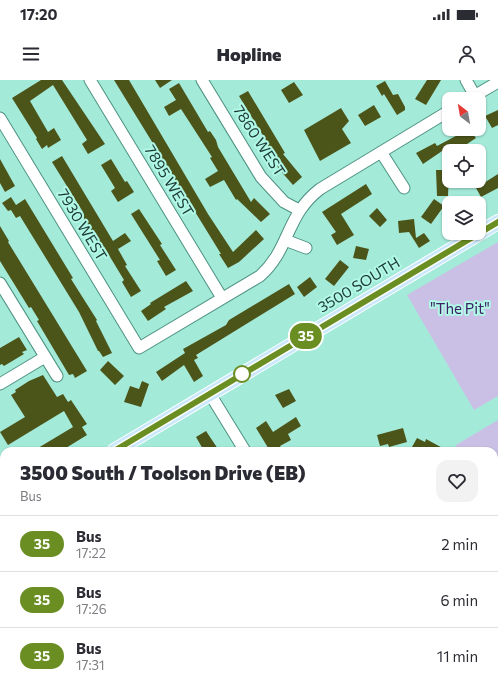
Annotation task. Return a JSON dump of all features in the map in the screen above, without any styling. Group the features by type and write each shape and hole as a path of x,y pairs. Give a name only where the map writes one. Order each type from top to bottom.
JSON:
{"main road":[{"name":"3500 SOUTH","path":"121,447 498,222"}],"street":[{"name":"7895 WEST","path":"90,80 222,298"},
{"name":"7860 WEST","path":"202,80 261,177 284,202 299,210"},
{"path":"466,80 470,92"},
{"path":"481,92 498,82"},
{"path":"222,298 260,276 271,266 280,252 299,210 308,198 320,189 442,115"},
{"name":"7930 WEST","path":"0,118 139,348 222,298"},
{"path":"381,152 404,188"},
{"path":"285,240 306,248"},
{"path":"0,283 56,376"},
{"path":"0,384 45,357"},
{"path":"210,394 243,447"}],"green space":[{"name":"\"The Pit\"","path":"498,242 498,396 474,410 407,295"},
{"path":"498,420 498,447 456,447 456,445"}],"building":[{"path":"41,80 62,80 105,144 88,154 82,144 87,140 53,85 30,101 48,132 54,128 61,140 48,148 47,145 42,149 36,139 37,138 12,98"},
{"path":"114,80 129,80 208,214 233,252 256,230 264,239 239,262 228,268 219,254 221,254"},
{"path":"155,80 172,80 160,88"},
{"path":"427,80 441,80 426,105 415,99"},
{"path":"385,81 393,95 398,94 405,107 405,110 397,115 384,94 382,96 376,86"},
{"path":"294,82 303,95 289,103 281,90"},
{"path":"179,83 208,132 210,131 216,140 218,147 251,202 254,198 270,214 261,222 237,199 236,200 224,180 210,187 205,179 218,171 210,158 212,157 181,109 169,116 164,107 176,100 169,89"},
{"path":"248,91 285,153 283,154 302,177 293,185 279,169 265,143 267,142 239,96"},
{"path":"374,105 381,117 365,126 358,115"},
{"path":"341,108 349,121 342,129 351,143 320,161 304,130"},
{"path":"498,110 498,125 492,128 486,116"},
{"path":"456,136 474,136 476,138 467,144 442,144 442,151 423,164 416,153 435,143 437,146"},
{"path":"62,156 113,241 125,233 131,241 118,249 127,265 125,266 141,291 131,297 122,282 124,280 104,247 102,248 91,230 81,213 83,212 52,162"},
{"path":"0,159 15,186 5,192 0,183"},
{"path":"111,159 125,182 127,181 134,192 118,202 111,191 115,188 101,165"},
{"path":"436,170 442,170 442,188 448,188 448,196 437,196"},
{"path":"498,174 498,188 480,196 476,188 486,188 486,182"},
{"path":"366,184 372,194 341,214 354,235 337,245 331,235 336,232 322,212"},
{"path":"11,197 16,205 25,199 73,278 71,279 97,320 96,321 112,353 103,357 98,351 79,312 20,216 16,218 11,210 8,211 2,203"},
{"path":"434,199 442,205 442,209 431,224 421,217"},
{"path":"377,208 387,220 380,227 369,216"},
{"path":"139,209 162,244 160,245 176,270 166,276 157,261 160,260 131,214"},
{"path":"414,219 416,238 424,233 430,241 419,248 409,232 399,233 398,221"},
{"path":"0,226 9,241 8,242 87,371 75,378 73,374 69,375 37,321 39,320 31,307 29,308 0,261"},
{"path":"356,246 369,249 366,260 353,258"},
{"path":"340,260 349,267 334,286 325,279"},
{"path":"310,277 317,287 304,297 297,287"},
{"path":"186,281 193,291 164,307 166,309 148,321 141,311 151,304 150,303"},
{"path":"289,284 295,294 196,355 198,358 194,360 203,376 194,382 184,365 162,381 156,372 185,353 183,349 226,325 229,320"},
{"path":"19,337 27,350 22,352 24,354 4,366 2,364 0,365 0,348"},
{"path":"108,361 124,376 115,385 100,370"},
{"path":"43,375 57,397 63,394 68,402 71,400 87,424 82,427 87,435 68,447 40,447 73,427 64,411 8,445 0,432 25,417 11,395 16,392 15,390 29,381"},
{"path":"142,381 149,384 141,407 124,402 130,386 139,389"},
{"path":"289,389 296,401 283,408 275,395"},
{"path":"296,417 301,426 288,434 291,440 281,447 268,447 256,428 266,421 273,432"},
{"path":"403,428 407,442 389,447 388,444 380,446 377,435"},
{"path":"206,431 217,447 202,447 196,437"},
{"path":"417,438 425,442 426,439 441,447 412,447"}],"bus line":[{"name":"35","path":"121,447 498,222"}]}
